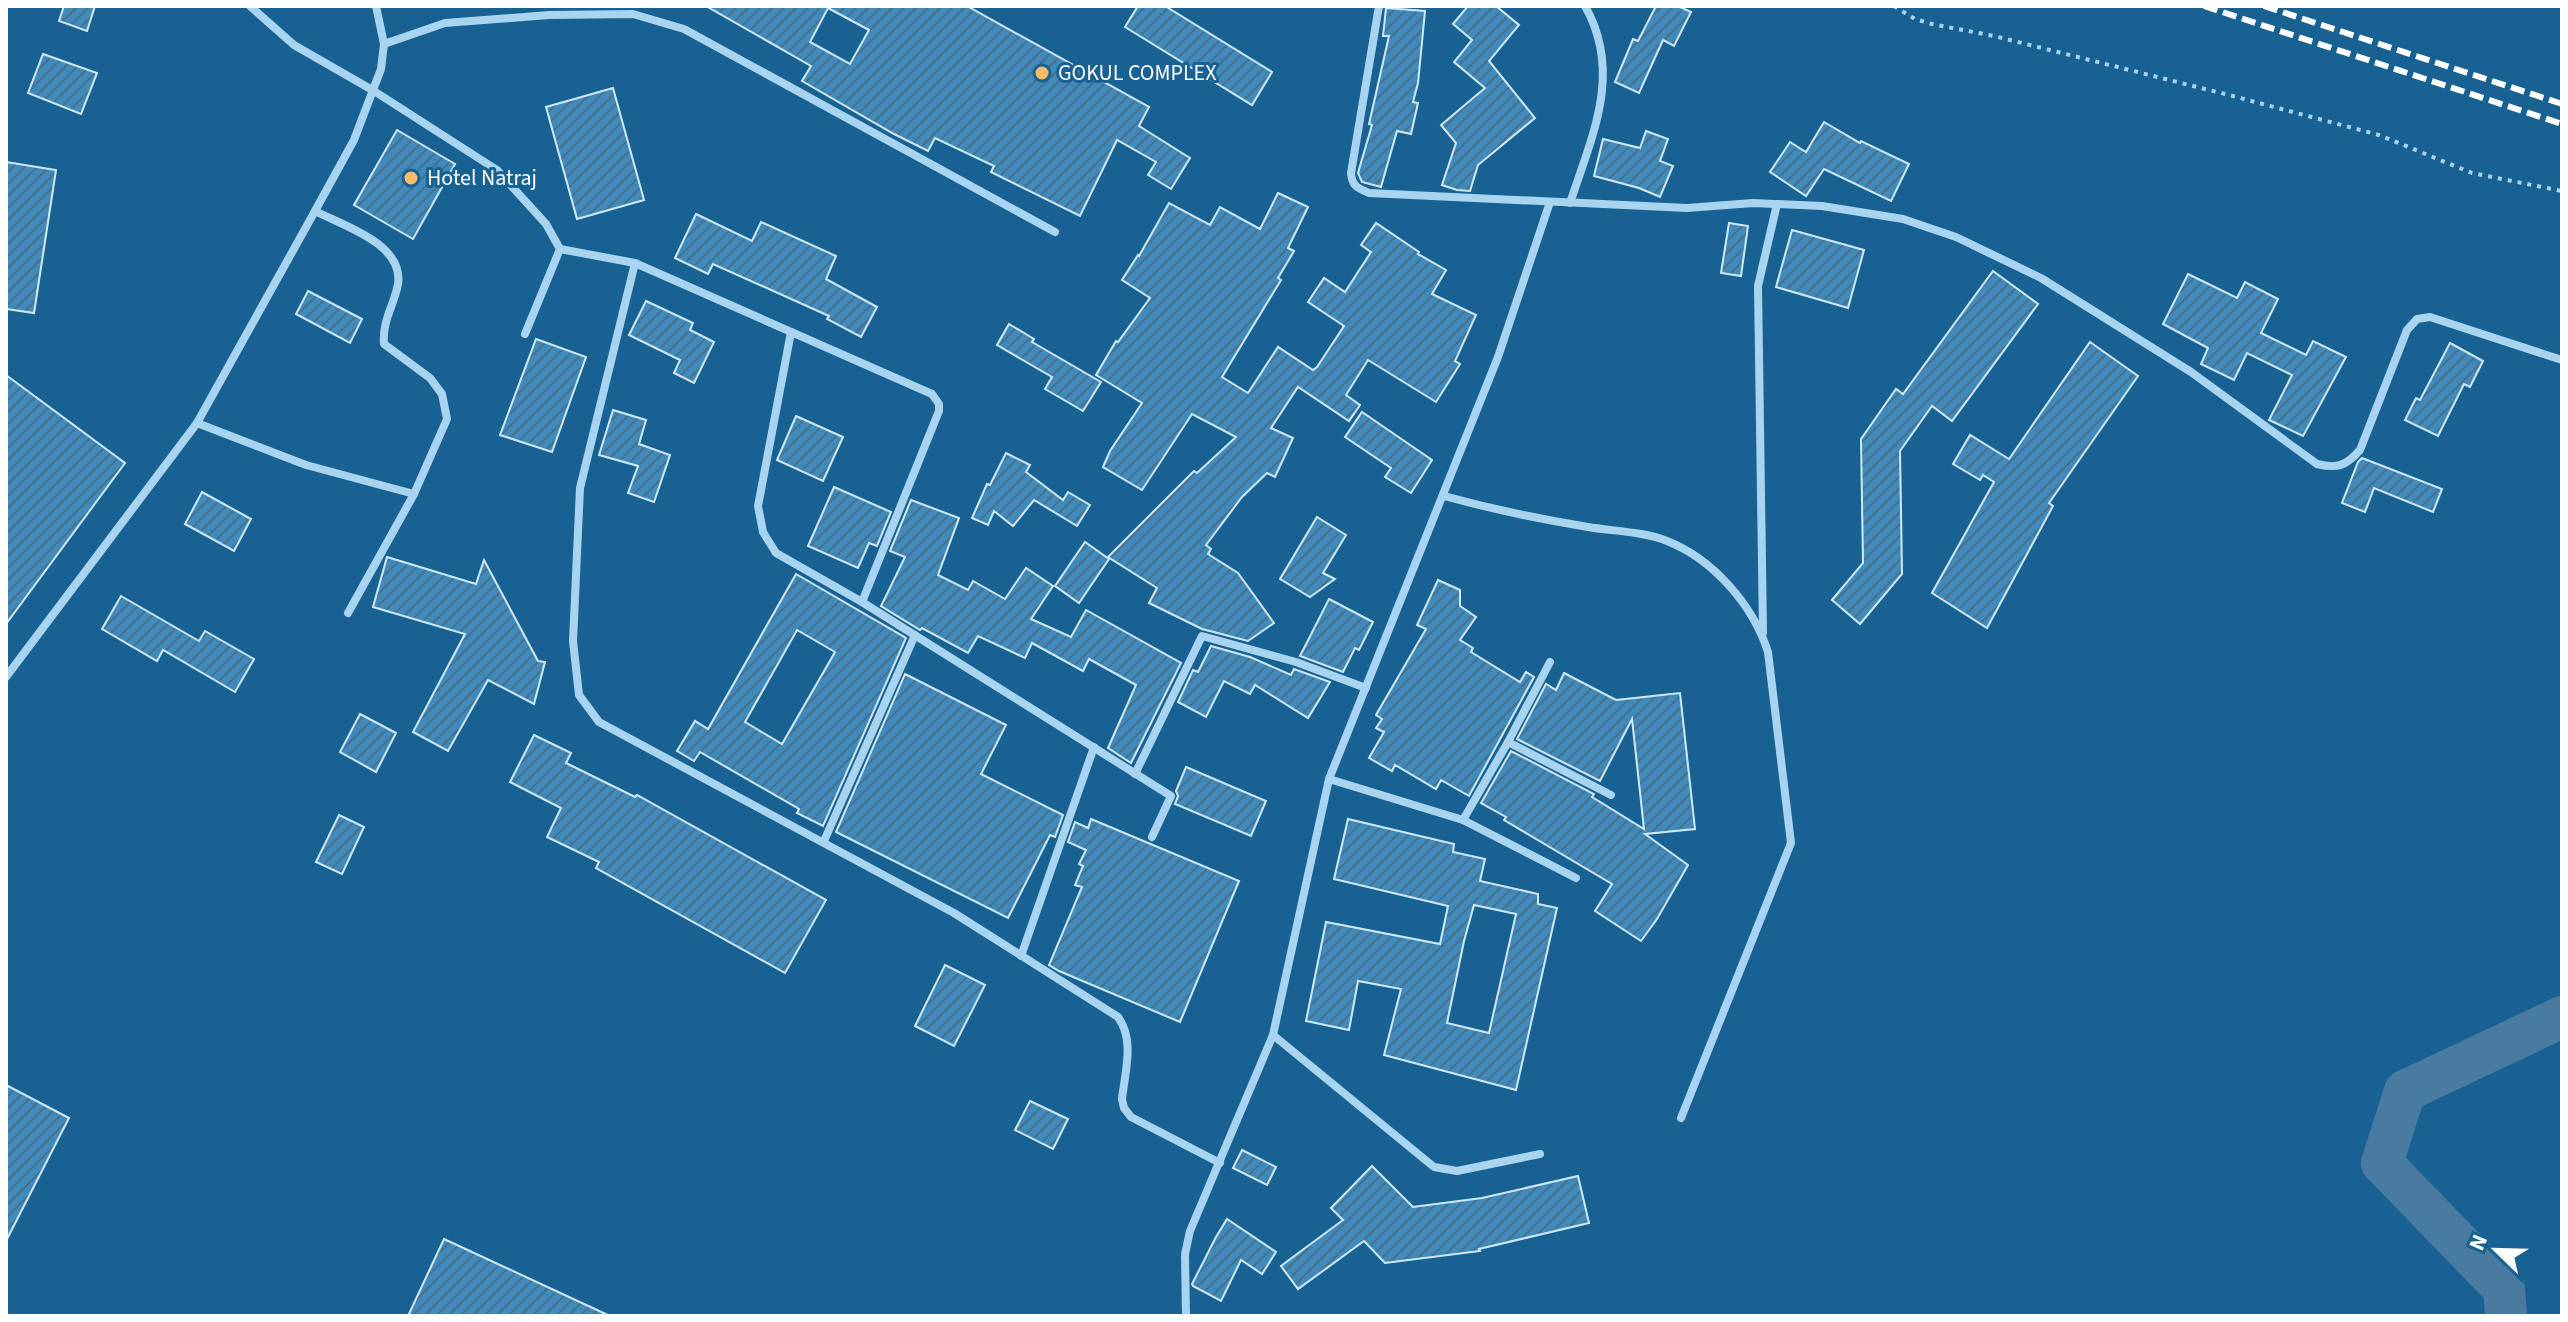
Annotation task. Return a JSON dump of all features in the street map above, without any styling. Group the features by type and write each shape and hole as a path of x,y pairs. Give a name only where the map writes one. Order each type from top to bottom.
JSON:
{"street":[{"path":"250,6 294,45 374,91 497,170 546,224 560,249"},
{"path":"6,677 197,423 315,211 354,140 381,69 384,44 376,6"},
{"path":"1379,6 1351,173 1356,188 1369,193 1687,208 1753,203 1822,206 1903,219 1956,237 2041,278 2191,372 2317,464 2333,468 2348,463 2360,450 2407,330 2417,319 2430,317 2562,360"},
{"path":"1570,203 1595,127 1604,82 1601,40 1585,6"},
{"path":"384,44 445,23 549,15 633,14 684,29 1055,232"},
{"path":"1186,1316 1185,1254 1190,1231 1273,1035 1329,779 1498,357 1550,202"},
{"path":"1763,638 1758,286 1777,204"},
{"path":"315,211 384,246 398,266 398,285 383,328 384,344 430,378 442,394 447,419 414,494 348,613"},
{"path":"560,249 635,263 932,394 939,404 939,411 862,602"},
{"path":"525,334 560,249"},
{"path":"635,263 580,488 573,641 579,695 599,722 954,913 1118,1017 1125,1027 1128,1041 1122,1099 1124,1108 1131,1117 1220,1163"},
{"path":"791,332 758,506 763,532 776,553 862,602 1171,796 1152,837"},
{"path":"197,423 306,465 414,494"},
{"path":"1444,496 1523,517 1663,539 1686,549 1727,584 1747,608 1763,638 1768,652 1791,843 1681,1118"},
{"path":"824,841 915,635"},
{"path":"1135,774 1202,636 1296,662 1366,688"},
{"path":"1463,820 1550,662"},
{"path":"1508,742 1611,795"},
{"path":"1021,956 1094,747"},
{"path":"1329,779 1463,820 1576,878"},
{"path":"1273,1035 1434,1167 1457,1171 1540,1154"}],"path":[{"path":"1894,6 1915,19 1932,24 1994,36 2229,95 2379,135 2472,173 2562,191"}],"building":[{"path":"64,6 95,6 87,31 59,21"},
{"path":"706,6 967,6 1149,107 1139,126 1190,158 1171,189 1148,175 1156,162 1117,140 1080,216 991,172 994,166 935,138 928,151 894,134 802,81 811,66","holes":["828,8 869,30 850,64 810,42"]},
{"path":"1138,6 1165,6 1272,72 1252,105 1125,27"},
{"path":"1468,6 1496,6 1519,25 1489,61 1535,118 1478,165 1470,191 1442,185 1456,143 1441,125 1485,88 1454,62 1472,40 1453,24"},
{"path":"1656,6 1678,6 1691,12 1674,46 1663,40 1639,93 1615,82 1633,39 1638,41"},
{"path":"1386,8 1425,11 1418,83 1413,102 1418,103 1411,134 1397,131 1381,187 1362,182 1358,173 1372,125 1369,124 1389,36 1383,36"},
{"path":"43,54 97,73 81,114 28,93"},
{"path":"613,88 644,200 577,219 546,107"},
{"path":"1824,122 1860,143 1909,164 1891,201 1824,169 1806,196 1770,172 1790,142 1806,152"},
{"path":"397,130 455,164 413,239 354,205"},
{"path":"1646,131 1668,139 1660,161 1673,166 1660,197 1594,176 1603,139 1640,148"},
{"path":"6,162 56,170 34,313 6,309"},
{"path":"1278,193 1308,207 1288,248 1294,251 1278,278 1281,280 1222,377 1248,393 1278,347 1313,370 1317,367 1344,326 1308,302 1324,278 1345,292 1371,252 1361,245 1376,223 1446,270 1432,294 1476,315 1455,361 1460,364 1436,402 1368,360 1346,395 1360,405 1349,421 1298,387 1271,428 1293,438 1275,477 1267,473 1242,497 1206,545 1211,549 1208,554 1238,573 1274,623 1248,641 1202,629 1149,603 1157,588 1108,557 1194,471 1197,473 1236,437 1192,414 1142,490 1103,467 1142,403 1096,375 1116,341 1150,298 1122,280 1169,203 1210,225 1220,207 1260,229"},
{"path":"696,214 752,241 761,222 836,256 826,279 877,307 861,337 827,319 829,316 713,264 708,274 675,258"},
{"path":"1729,223 1748,226 1741,276 1721,273"},
{"path":"1792,230 1864,250 1848,308 1776,287"},
{"path":"1993,271 2038,304 1952,421 1932,406 1900,451 1902,574 1860,624 1832,600 1863,563 1861,439 1896,389 1903,394"},
{"path":"2188,274 2237,298 2245,282 2278,299 2261,333 2306,355 2313,341 2346,357 2303,436 2269,420 2292,375 2247,353 2234,380 2201,364 2208,348 2163,324"},
{"path":"308,291 362,319 350,343 296,314"},
{"path":"646,301 693,323 690,330 714,342 694,383 674,373 680,360 629,335"},
{"path":"1009,324 1034,339 1032,342 1101,382 1083,411 1045,389 1052,377 997,345"},
{"path":"536,339 586,357 552,452 500,435"},
{"path":"2090,342 2138,376 2049,503 2053,506 1987,628 1932,593 1994,482 1983,475 1980,480 1953,464 1970,435 2009,459"},
{"path":"2450,343 2483,361 2470,387 2464,384 2438,436 2405,420 2416,398 2420,400"},
{"path":"6,375 125,463 6,624"},
{"path":"613,410 646,420 639,444 670,455 654,502 628,493 638,466 599,455"},
{"path":"1362,412 1432,460 1411,493 1385,477 1391,468 1345,437"},
{"path":"796,416 843,437 823,481 777,460"},
{"path":"1006,453 1030,465 1026,472 1063,500 1068,492 1090,505 1077,526 1034,500 1013,526 994,511 988,525 972,518 987,484 990,485"},
{"path":"2362,458 2442,489 2433,512 2374,488 2365,512 2342,503"},
{"path":"834,487 891,512 877,546 869,543 858,568 808,546"},
{"path":"202,492 251,519 234,551 185,524"},
{"path":"911,500 959,518 938,575 968,590 973,581 1005,599 1026,568 1053,586 1031,619 1071,637 1086,610 1181,663 1131,763 1108,748 1136,685 1089,659 1083,671 1032,643 1025,658 978,636 968,653 922,628 920,630 881,606 905,557 890,551"},
{"path":"1317,517 1346,535 1323,573 1335,579 1310,597 1280,579"},
{"path":"1085,542 1109,559 1079,603 1055,586"},
{"path":"387,557 476,584 484,560 538,661 545,662 534,704 488,680 448,751 413,732 465,634 373,607"},
{"path":"796,574 906,638 823,826 700,752 694,761 677,751 695,721 708,729","holes":["797,630 835,652 782,744 745,722"]},
{"path":"1438,580 1460,590 1460,606 1476,617 1460,640 1473,648 1471,652 1520,682 1526,672 1534,677 1469,796 1441,780 1436,789 1395,765 1392,771 1369,758 1384,732 1376,728 1382,719 1376,715 1426,629 1417,625"},
{"path":"121,596 199,641 205,631 254,659 235,692 163,650 157,661 102,629"},
{"path":"1329,599 1373,622 1359,650 1355,648 1343,672 1300,656"},
{"path":"1211,646 1250,657 1291,675 1294,669 1330,682 1308,718 1255,685 1250,694 1224,681 1206,717 1178,702 1193,670 1198,672"},
{"path":"1564,673 1616,700 1680,693 1695,829 1645,834 1688,865 1641,941 1595,911 1612,884 1481,803 1511,751 1594,794 1592,797 1644,829 1632,719 1600,781 1517,739 1546,684 1556,690"},
{"path":"905,674 1006,725 981,774 1063,815 1055,837 1050,835 1008,918 836,832"},
{"path":"360,714 396,733 376,772 340,752"},
{"path":"534,735 571,753 566,763 635,797 637,795 826,900 785,973 596,868 599,862 547,837 561,808 510,782"},
{"path":"1186,767 1266,801 1251,836 1175,804 1176,791"},
{"path":"339,815 364,827 342,874 316,862"},
{"path":"1091,819 1239,881 1180,1022 1049,965 1082,887 1075,885 1083,866 1079,864 1086,850 1068,842 1075,822 1088,828"},
{"path":"1348,819 1454,844 1453,852 1485,859 1480,881 1538,894 1538,904 1557,908 1516,1090 1384,1055 1401,989 1358,981 1349,1030 1306,1021 1326,922 1440,944 1448,906 1334,879","holes":["1474,905 1516,914 1489,1033 1447,1023"]},
{"path":"945,965 985,985 954,1046 915,1026"},
{"path":"6,1085 69,1118 6,1241"},
{"path":"1030,1101 1068,1119 1053,1149 1015,1130"},
{"path":"1242,1150 1276,1167 1267,1185 1233,1168"},
{"path":"1372,1166 1413,1207 1482,1198 1578,1176 1589,1223 1480,1251 1385,1263 1364,1241 1298,1289 1281,1266 1343,1220 1331,1208"},
{"path":"1227,1219 1276,1252 1262,1274 1241,1260 1221,1301 1192,1284"},
{"path":"444,1239 610,1316 408,1316"}],"waterway":[{"path":"2506,1316 2504,1289 2382,1163 2405,1091 2562,1017"}],"railway":[{"path":"2204,6 2562,124"},
{"path":"2264,6 2562,104"}],"place":[{"name":"GOKUL COMPLEX","path":"1042,73"},
{"name":"Hotel Natraj","path":"411,178"}]}
